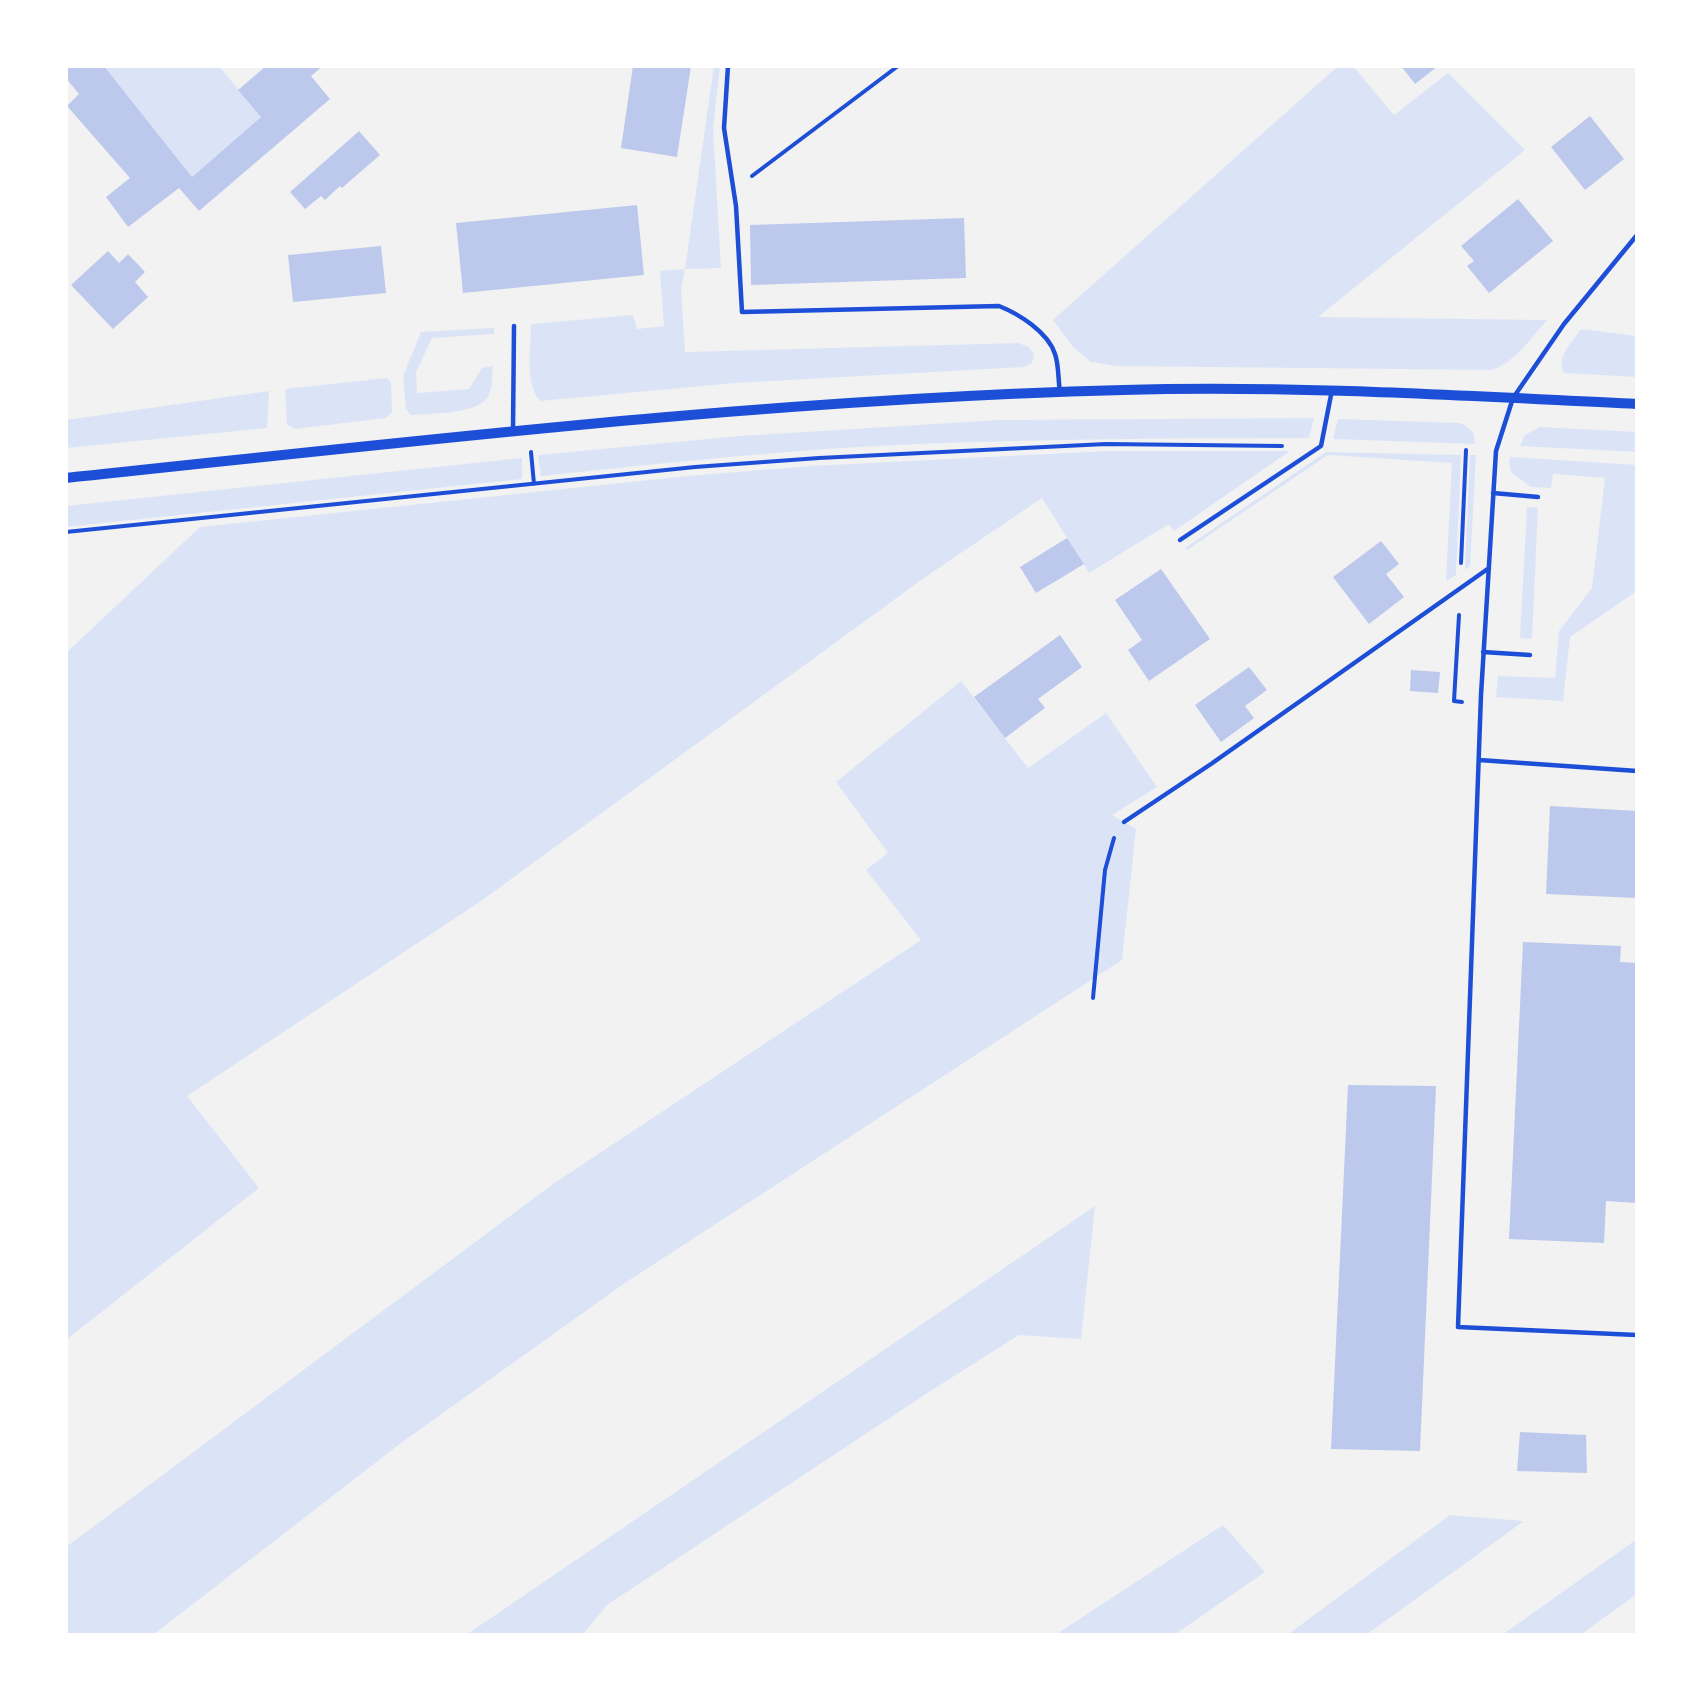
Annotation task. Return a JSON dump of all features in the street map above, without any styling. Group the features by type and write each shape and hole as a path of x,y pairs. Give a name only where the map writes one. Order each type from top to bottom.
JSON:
{"street":[{"path":"66,478 666,417 828,404 1060,392 1332,390 1637,404"}],"lane":[{"path":"728,66 724,128 734,189 742,312 999,306 1014,312 1046,339 1055,354 1060,392"},
{"path":"1637,235 1564,324 1513,398 1496,451 1483,651 1458,1327 1637,1335"},
{"path":"513,432 514,326"},
{"path":"1180,540 1321,446 1332,390"},
{"path":"1493,494 1539,497"},
{"path":"1124,822 1211,764 1489,568"},
{"path":"1483,651 1530,655"},
{"path":"1479,760 1637,771"}],"path":[{"path":"734,189 898,66"},
{"path":"66,532 695,467 819,458 1106,444 1321,446"},
{"path":"1093,998 1105,870 1115,836 1124,822"}],"shaded area":[{"path":"104,66 219,66 261,117 192,177"},
{"path":"714,66 720,66 713,129 721,268 685,269"},
{"path":"1338,66 1353,66 1394,115 1448,73 1525,150 1318,317 1547,320 1522,350 1507,362 1491,370 1116,366 1091,362 1073,347 1053,320"},
{"path":"685,269 681,289 685,352 1018,343 1029,347 1034,354 1032,363 1024,367 735,383 540,401 530,375 531,324 633,315 637,329 664,326 660,271"},
{"path":"494,328 494,334 432,338 416,372 417,393 469,389 482,368 493,366 491,387 487,398 473,408 411,415 406,409 403,376 421,332"},
{"path":"1581,329 1637,336 1637,377 1564,373 1563,356"},
{"path":"387,378 391,382 392,412 386,418 295,429 287,425 285,389"},
{"path":"269,391 267,428 66,448 66,420"},
{"path":"1314,418 1309,438 1065,440 871,446 729,457 541,476 538,455 740,436 999,420"},
{"path":"1338,419 1458,423 1465,425 1473,432 1475,444 1333,439"},
{"path":"1540,427 1637,432 1637,452 1520,446 1525,435"},
{"path":"1108,451 1290,451 1174,531 1169,524 1089,573 1042,498 924,578 481,901 187,1096 259,1188 66,1340 66,653 200,527 688,476 810,466"},
{"path":"1326,452 1461,455 1456,575 1446,581 1452,463 1328,455 1187,550 1185,548"},
{"path":"1470,455 1476,455 1470,566 1465,570"},
{"path":"1510,457 1637,465 1637,591 1570,637 1563,701 1496,697 1498,676 1555,678 1559,631 1592,588 1605,478 1553,474 1551,488 1531,487 1511,472"},
{"path":"522,458 522,479 66,527 66,506"},
{"path":"1527,507 1538,508 1532,639 1520,638"},
{"path":"961,681 1028,768 1106,713 1157,787 1112,815 1136,829 1122,960 625,1283 401,1443 153,1635 66,1635 66,1547 553,1184 921,940 866,870 888,853 836,782"},
{"path":"1095,1206 1081,1339 1019,1335 607,1605 582,1635 466,1635"},
{"path":"1450,1515 1524,1521 1366,1635 1287,1635"},
{"path":"1223,1525 1265,1572 1174,1635 1055,1635"},
{"path":"1637,1539 1637,1594 1580,1635 1502,1635"}],"building":[{"path":"66,66 104,66 192,177 261,117 238,90 266,66 323,66 311,76 330,99 199,211 179,188 128,227 106,197 130,178 67,106 79,94 66,78"},
{"path":"633,66 691,66 677,157 621,148"},
{"path":"1401,66 1438,66 1415,84"},
{"path":"1590,116 1624,159 1585,190 1551,147"},
{"path":"359,131 380,155 342,188 340,186 325,200 321,196 305,209 290,192"},
{"path":"1518,199 1553,241 1489,293 1467,266 1474,261 1461,246"},
{"path":"637,205 644,275 463,293 456,223"},
{"path":"964,218 966,278 751,285 750,225"},
{"path":"381,246 386,293 293,302 288,255"},
{"path":"108,251 119,263 128,254 145,272 135,282 148,297 113,329 71,285"},
{"path":"1067,538 1084,564 1036,593 1020,567"},
{"path":"1381,541 1399,564 1386,574 1404,597 1369,624 1333,577"},
{"path":"1161,569 1210,639 1149,681 1128,650 1142,640 1115,600"},
{"path":"1060,635 1082,667 1038,699 1045,708 1005,738 974,697"},
{"path":"1249,667 1267,690 1245,706 1254,718 1221,742 1195,705"},
{"path":"1411,670 1440,672 1438,693 1410,691"},
{"path":"1550,806 1637,811 1637,898 1546,894"},
{"path":"1523,942 1621,946 1620,962 1637,963 1637,1203 1606,1201 1604,1243 1509,1239"},
{"path":"1348,1085 1436,1086 1420,1451 1331,1449"},
{"path":"1520,1432 1586,1435 1587,1473 1517,1471"}]}
